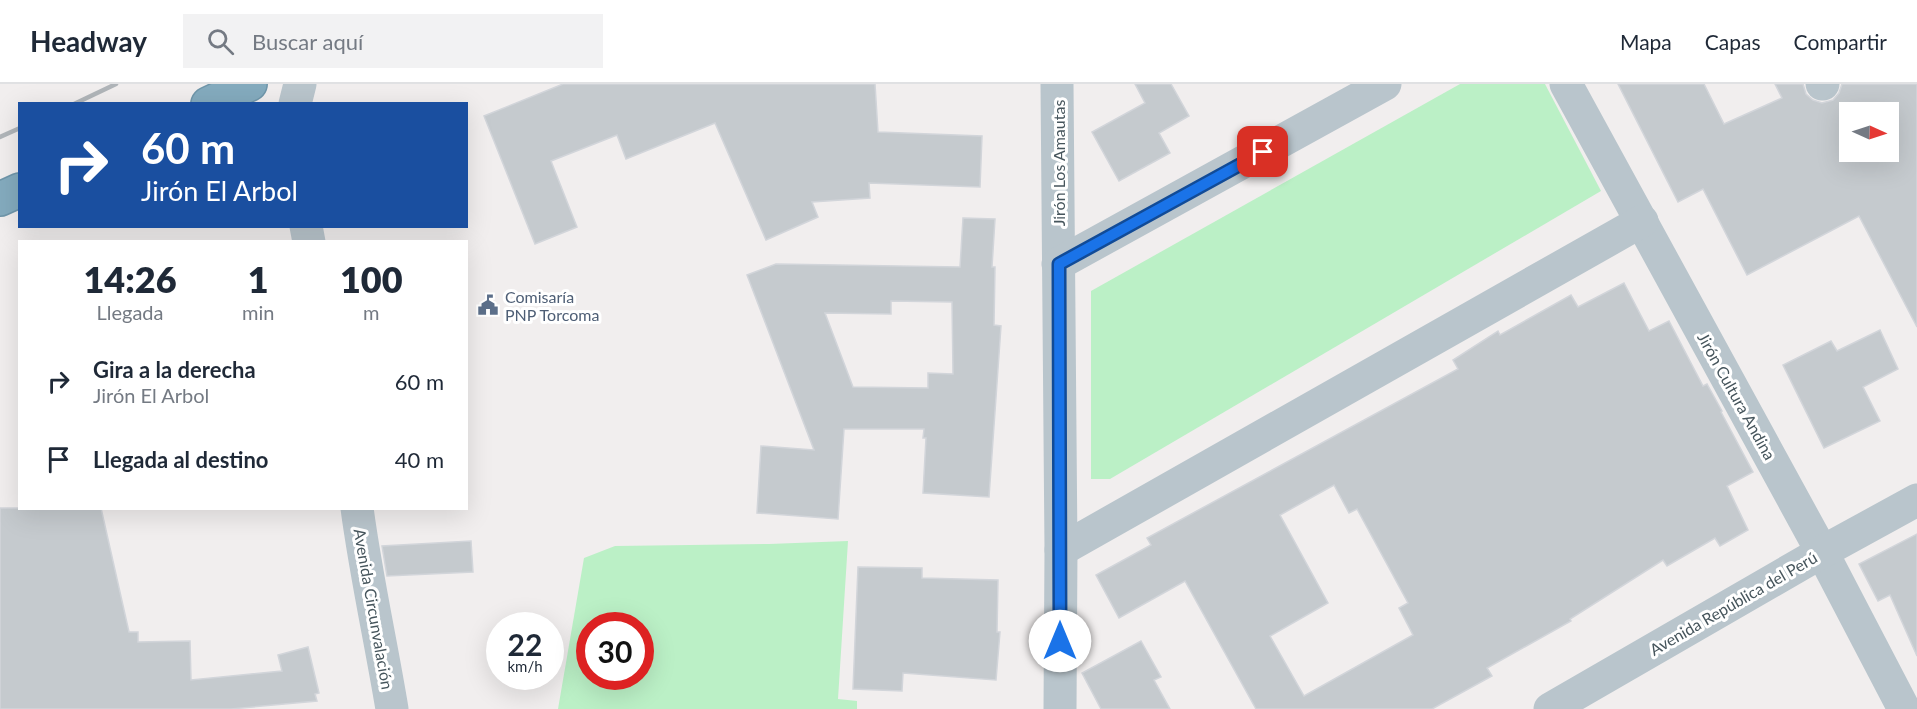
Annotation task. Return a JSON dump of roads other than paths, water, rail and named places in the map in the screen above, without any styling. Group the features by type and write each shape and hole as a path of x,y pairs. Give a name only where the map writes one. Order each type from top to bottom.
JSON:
{"highway":[{"path":"212,102 250,84"},
{"path":"0,200 18,191"}],"street":[{"path":"296,102 300,84"},
{"name":"Jirón Los Amautas","path":"1057,84 1060,709"},
{"path":"1059,264 1385,84"},
{"name":"Jirón Cultura Andina","path":"1566,84 1822,552 1904,709"},
{"path":"1061,550 1642,221"},
{"name":"Avenida República del Perú","path":"1550,709 1822,552 1917,500"},
{"name":"Avenida Circunvalación","path":"357,510 366,574 392,709"}],"railway":[{"path":"78,102 116,84"},
{"path":"0,137 18,129"}],"place":[{"name":"Comisaría PNP Torcoma","path":"488,305"}]}
